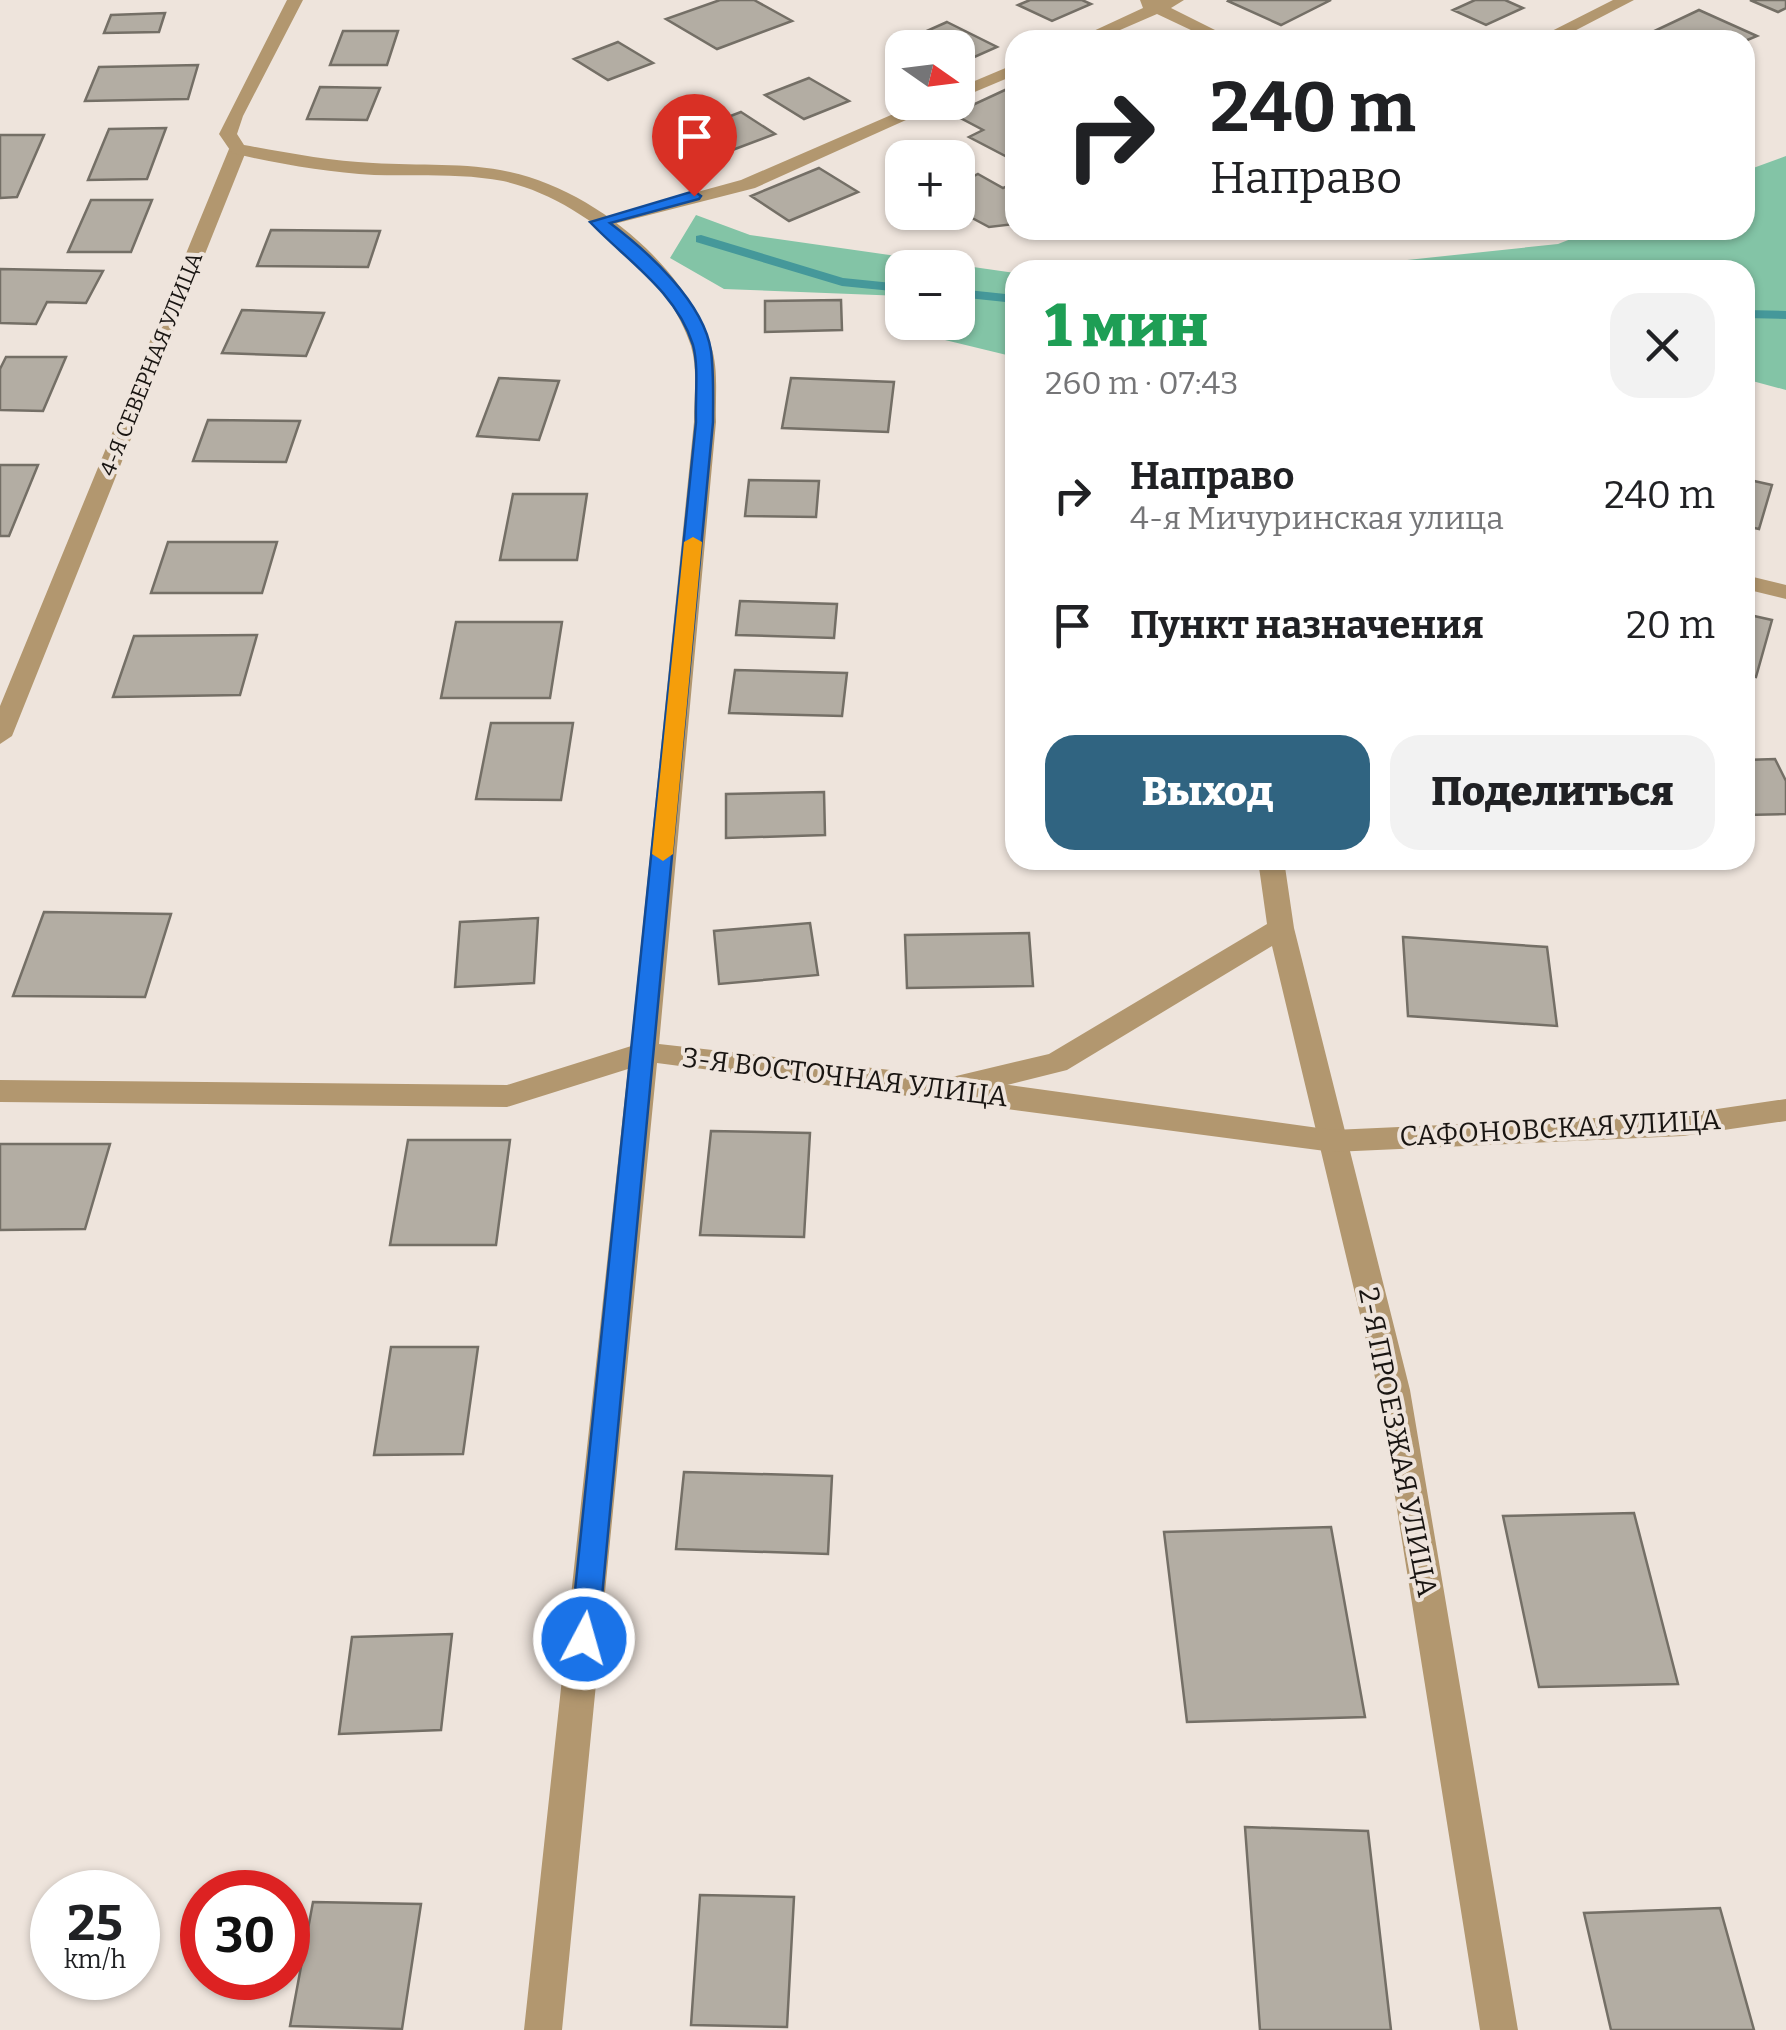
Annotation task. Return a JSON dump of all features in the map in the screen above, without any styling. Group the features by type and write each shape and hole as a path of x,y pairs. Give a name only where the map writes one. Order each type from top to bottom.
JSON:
{"street":[{"name":"4-Я СЕВЕРНАЯ УЛИЦА","path":"0,736 238,150 228,134 236,108 276,45 295,0"},
{"path":"1101,30 1148,4 1176,0"},
{"path":"1564,30 1626,0"},
{"path":"1148,4 1204,30"},
{"path":"975,87 1005,73"},
{"path":"598,222 748,184 896,120"},
{"path":"238,150 311,162 476,173 525,181 572,202 627,244 685,310 702,347 705,422 544,2030"},
{"path":"1755,584 1786,592"},
{"name":"2-Я ПРОЕЗЖАЯ УЛИЦА","path":"1272,870 1281,928 1394,1390 1499,2030"},
{"path":"952,1088 1058,1062 1281,928"},
{"name":"3-Я ВОСТОЧНАЯ УЛИЦА","path":"0,1091 507,1096 644,1054 952,1088 1333,1140"},
{"name":"САФОНОВСКАЯ УЛИЦА","path":"1333,1140 1683,1124 1786,1110"}],"green space":[{"path":"1786,156 1786,390 1755,382 1755,260 1407,260 1568,240 1755,240 1755,167"},
{"path":"696,215 750,235 885,254 885,295 724,289 670,258"},
{"path":"975,267 1005,272 1005,355 945,340 975,340"}],"building":[{"path":"720,0 754,0 792,21 717,49 666,19"},
{"path":"1030,0 1082,0 1091,4 1052,21 1018,5"},
{"path":"1229,0 1331,0 1281,25 1228,1"},
{"path":"1475,0 1505,0 1523,8 1486,25 1453,10"},
{"path":"1750,0 1786,0 1786,8 1778,12"},
{"path":"1699,10 1744,30 1656,30"},
{"path":"165,13 159,32 104,33 111,15"},
{"path":"947,22 963,30 929,30"},
{"path":"343,31 398,31 387,65 330,65"},
{"path":"975,36 997,47 975,57"},
{"path":"618,42 653,63 608,80 574,59"},
{"path":"198,65 188,99 85,101 99,67"},
{"path":"809,78 849,101 804,119 765,95"},
{"path":"320,87 380,88 367,120 307,119"},
{"path":"1005,90 1005,156 969,137 983,130 964,120 975,120 975,104"},
{"path":"741,112 775,134 719,155 686,133"},
{"path":"166,128 147,179 88,180 109,129"},
{"path":"0,135 44,135 17,197 0,198"},
{"path":"819,168 858,192 789,221 751,196"},
{"path":"978,174 1005,187 1005,225 989,227 975,220"},
{"path":"91,200 152,200 131,252 68,252"},
{"path":"271,230 380,231 368,267 257,266"},
{"path":"0,269 103,271 86,303 47,302 36,324 0,323"},
{"path":"841,300 842,330 765,332 765,301"},
{"path":"242,310 324,313 306,356 222,353"},
{"path":"6,357 66,357 43,411 0,410 0,369"},
{"path":"499,378 559,381 539,440 477,436"},
{"path":"791,378 894,382 888,432 782,428"},
{"path":"208,420 300,421 286,462 193,461"},
{"path":"0,465 38,465 9,536 0,536"},
{"path":"749,480 819,481 816,517 745,516"},
{"path":"1755,481 1772,485 1759,529 1755,528"},
{"path":"513,494 587,494 577,560 500,560"},
{"path":"168,542 277,542 262,593 151,593"},
{"path":"740,601 837,604 834,638 736,635"},
{"path":"1755,616 1772,620 1755,677"},
{"path":"456,622 562,622 550,698 441,698"},
{"path":"257,635 240,695 113,697 134,636"},
{"path":"735,670 847,673 842,716 729,713"},
{"path":"491,723 573,723 561,800 476,799"},
{"path":"1775,759 1786,781 1786,814 1755,815 1755,760"},
{"path":"824,792 825,835 726,838 726,794"},
{"path":"44,912 171,914 145,997 13,996"},
{"path":"538,918 534,983 455,987 460,922"},
{"path":"810,923 818,975 719,984 714,931"},
{"path":"1029,933 1033,986 907,988 905,935"},
{"path":"1403,937 1547,947 1557,1026 1408,1016"},
{"path":"711,1131 810,1133 804,1237 700,1235"},
{"path":"408,1140 510,1140 496,1245 390,1245"},
{"path":"0,1144 110,1144 85,1229 0,1230"},
{"path":"391,1347 478,1347 463,1454 374,1455"},
{"path":"684,1472 832,1476 828,1554 676,1549"},
{"path":"1634,1513 1678,1684 1539,1687 1503,1516"},
{"path":"1331,1527 1365,1717 1187,1722 1164,1532"},
{"path":"452,1634 441,1730 339,1734 352,1637"},
{"path":"1245,1827 1368,1831 1391,2030 1260,2030"},
{"path":"700,1895 794,1897 787,2027 691,2025"},
{"path":"313,1902 421,1904 402,2029 290,2026 295,2000 310,2000"},
{"path":"1720,1908 1754,2030 1611,2030 1584,1913"}],"waterway":[{"path":"701,239 842,282 885,286"},
{"path":"975,295 1005,298"},
{"path":"1755,314 1786,315"}],"slow traffic":[{"path":"663,854 693,542"}],"route":[{"path":"584,1639 705,422 702,347 685,310 627,244 598,222 694,196"}]}
